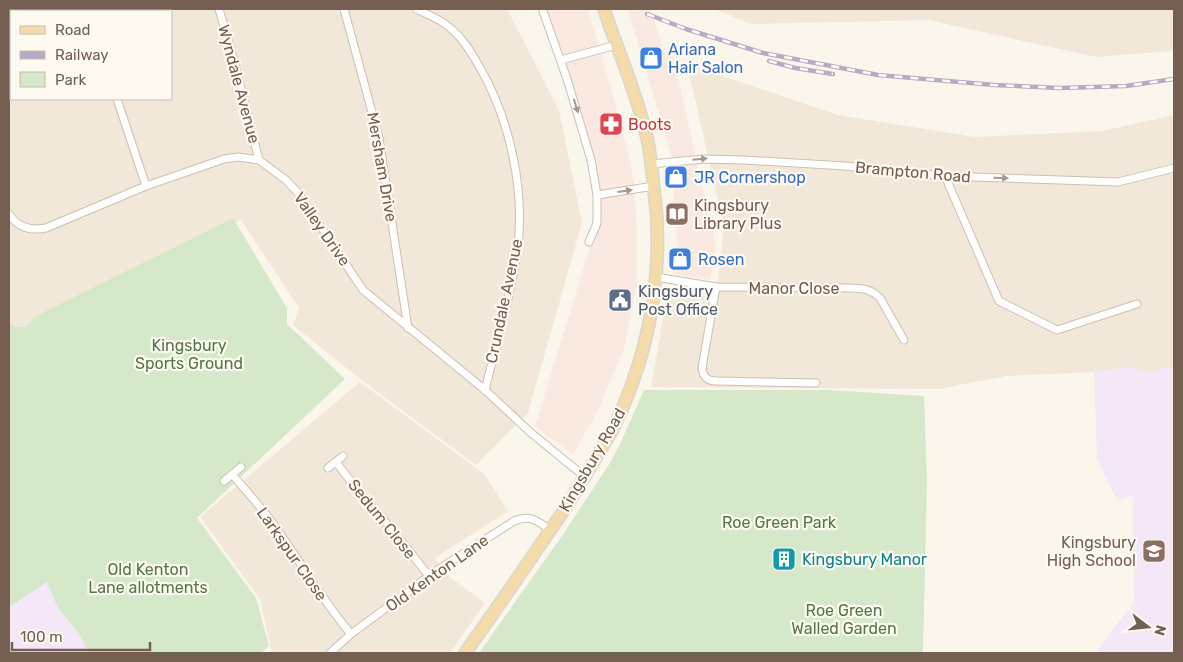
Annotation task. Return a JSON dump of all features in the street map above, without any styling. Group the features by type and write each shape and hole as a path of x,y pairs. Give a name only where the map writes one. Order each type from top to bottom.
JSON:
{"main road":[{"name":"Kingsbury Road","path":"465,653 551,530 612,431 626,400 648,331 656,277 658,223 651,164 647,138 637,104 604,9"}],"street":[{"name":"Wyndale Avenue","path":"219,9 259,160"},
{"name":"Mersham Drive","path":"344,9 379,138 408,328"},
{"name":"Crundale Avenue","path":"416,9 450,27 469,48 484,74 496,101 510,141 516,175 520,217 517,252 506,307 485,390"},
{"path":"543,11 561,60 591,160 597,195 597,222 589,242"},
{"path":"561,60 616,45"},
{"path":"117,100 146,186"},
{"path":"9,214 18,225 25,228 36,230 46,228 146,186 224,159 238,157 259,160"},
{"name":"Brampton Road","path":"651,164 704,159 744,160 846,166 945,176 1118,182 1174,168"},
{"name":"Valley Drive","path":"259,160 286,180 298,194 363,290 485,390 530,432 585,477"},
{"path":"945,176 999,301 1057,330 1136,304"},
{"path":"597,195 654,186"},
{"name":"Manor Close","path":"656,277 716,287 868,289 880,298 904,340"},
{"path":"716,287 702,368 706,379 711,381 816,383"},
{"path":"328,468 344,456"},
{"name":"Sedum Close","path":"336,462 429,576"},
{"path":"224,481 241,467"},
{"name":"Larkspur Close","path":"232,474 274,524 336,617 351,634"},
{"name":"Old Kenton Lane","path":"330,653 351,634 429,576 514,522 523,518 532,518 551,530"}],"shaded area":[{"path":"9,9 507,9 559,110 582,223 528,413 476,465 359,378 293,325 299,308 241,220 34,317 26,327 20,328 9,322"},
{"path":"539,9 588,9 632,170 637,227 637,282 624,349 598,410 573,455 535,426 595,231 596,190 583,121"},
{"path":"628,9 650,9 665,54 673,56 716,246 710,280 674,274 677,240 671,155"},
{"path":"714,9 1174,9 1174,51 1096,57 928,20 751,24"},
{"path":"687,64 838,115 975,137 1102,131 1174,115 1174,368 1161,368 1157,372 1141,372 1136,367 1094,372 1006,376 939,389 651,387 668,291 716,297 724,228"},
{"name":"Kingsbury High School","path":"1136,367 1141,372 1157,372 1160,368 1174,368 1174,653 1097,653 1134,602 1133,496 1117,500 1097,459 1094,372"},
{"path":"360,382 485,475 508,511 435,558 445,574 485,603 450,653 272,653 260,599 200,517"},
{"path":"47,582 58,608 78,632 89,653 9,653 9,607"}],"green space":[{"path":"233,218 287,308 287,324 345,379 197,518 256,598 269,646 261,653 89,653 78,632 58,608 47,582 9,607 9,322 17,327 26,327 34,317"},
{"name":"Roe Green Park","path":"644,390 829,390 924,396 927,481 923,653 479,653 562,536 610,463"}],"railway":[{"path":"647,14 686,29 763,53 878,75 994,85 1060,88 1126,86 1174,79"},
{"path":"769,61 795,68 833,74"}],"place":[{"name":"Ariana Hair Salon","path":"651,58"},
{"name":"Boots","path":"611,124"},
{"name":"JR Cornershop","path":"676,177"},
{"name":"Kingsbury Library Plus","path":"677,214"},
{"name":"Rosen","path":"680,259"},
{"name":"Kingsbury Post Office","path":"620,300"},
{"name":"Kingsbury High School","path":"1154,551"},
{"name":"Kingsbury Manor","path":"784,559"}],"park label":[{"name":"Kingsbury Sports Ground","path":"189,354"},
{"name":"Old Kenton Lane allotments","path":"148,578"},
{"name":"Roe Green Walled Garden","path":"844,619"}]}
